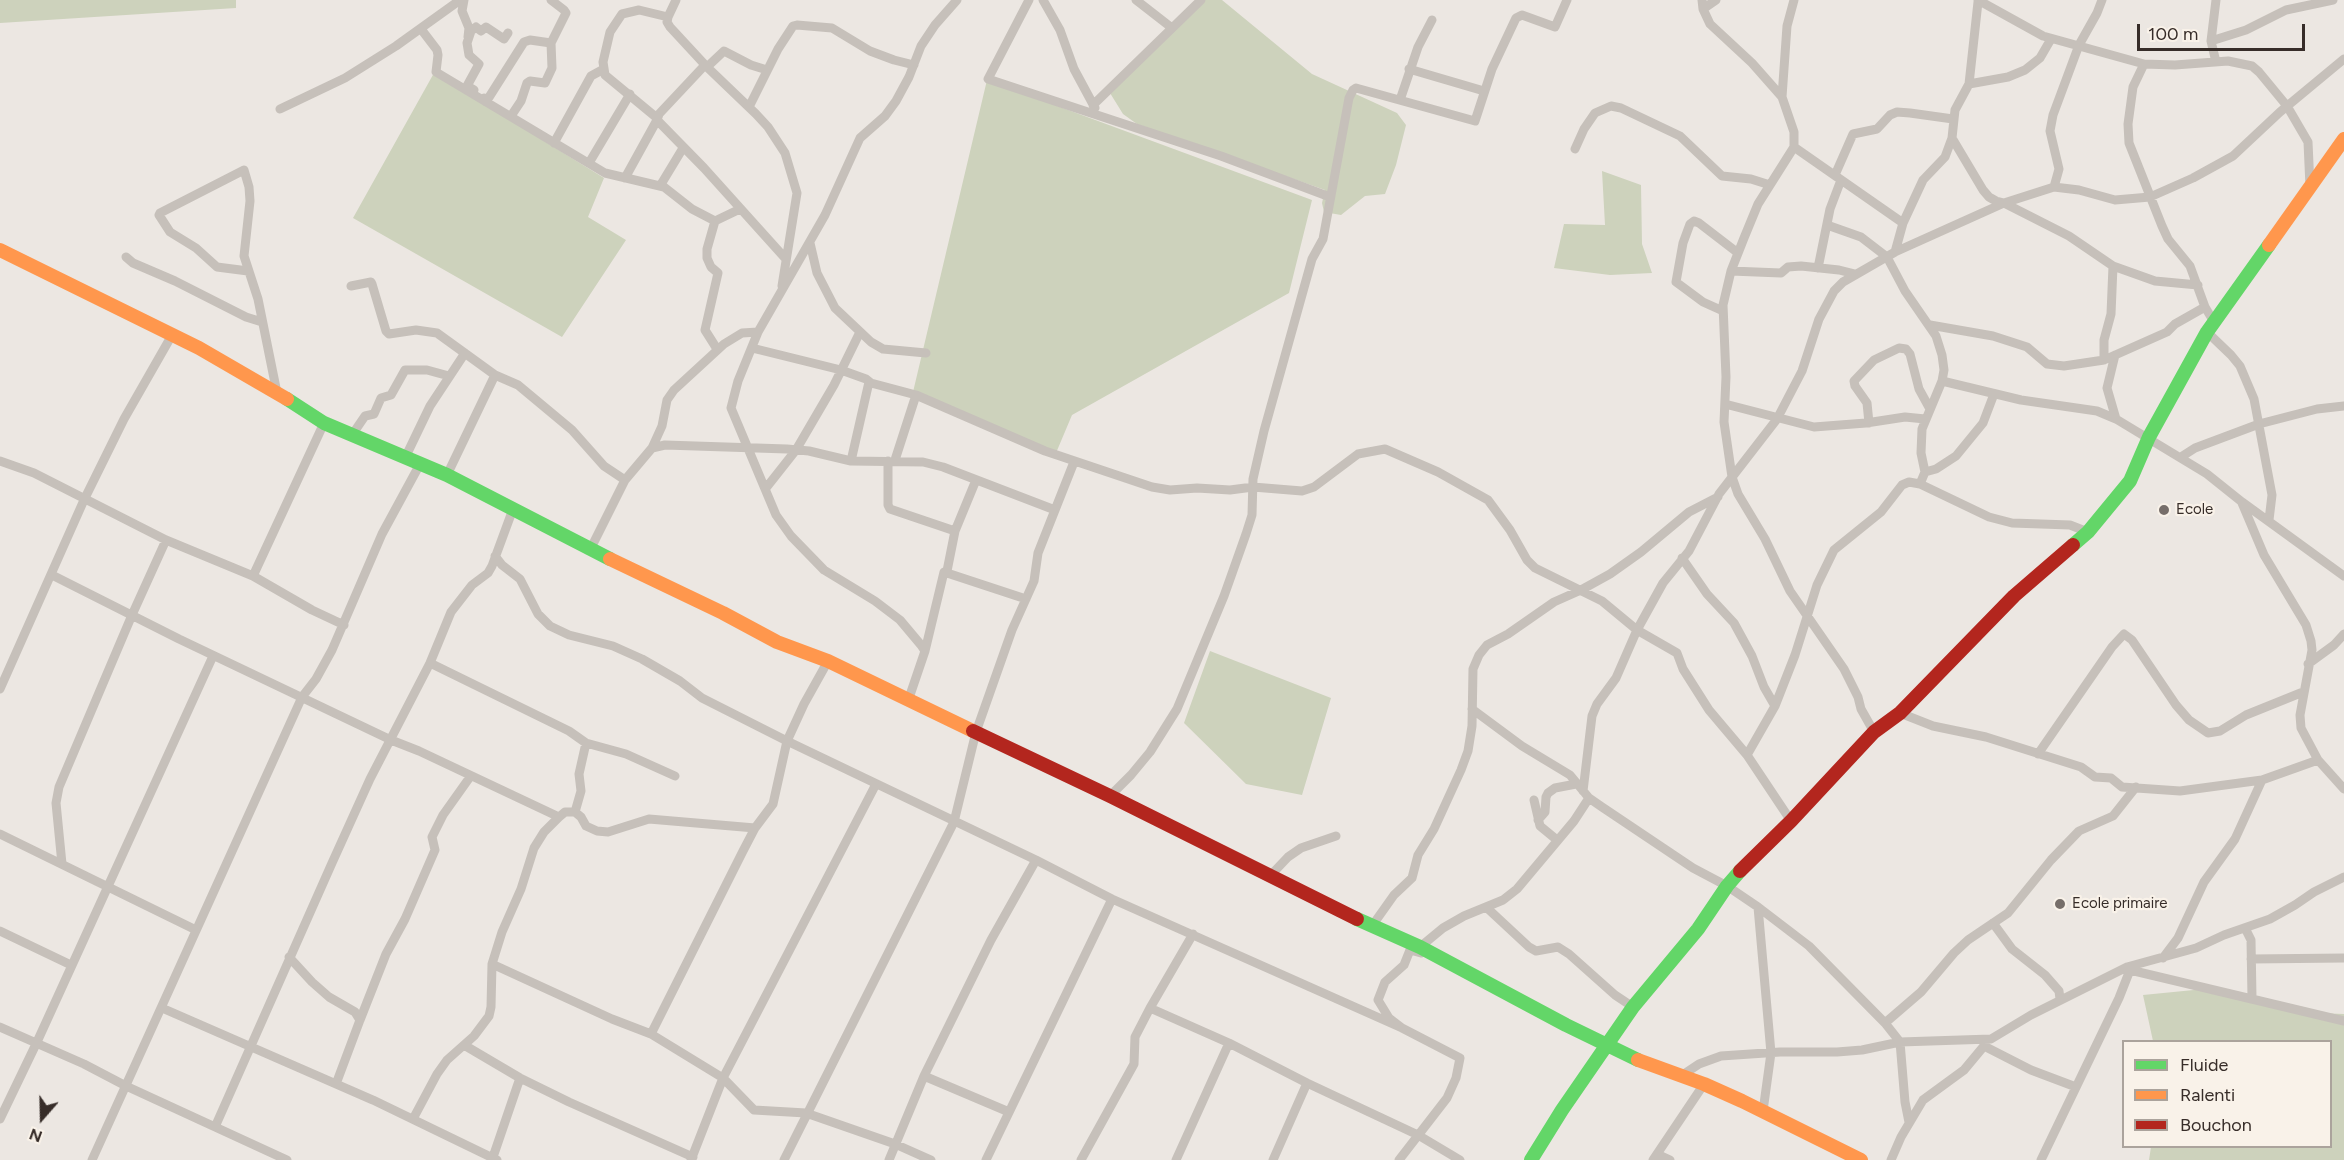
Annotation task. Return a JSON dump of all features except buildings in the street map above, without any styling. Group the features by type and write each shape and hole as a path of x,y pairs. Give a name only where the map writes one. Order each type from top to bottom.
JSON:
{"street":[{"path":"280,109 345,78 462,0"},
{"path":"462,0 462,11 469,28 469,55 479,64 467,86 483,96 486,102"},
{"path":"511,116 521,101 527,83 530,81 545,83 553,63 551,43 564,19 567,5 551,0"},
{"path":"676,0 668,17 670,27 768,127 784,153 797,193 781,291"},
{"path":"925,651 900,620 875,601 825,570 791,536 776,516 731,408 738,381 758,332 810,243 860,138 885,116 914,65 921,46 935,25 957,0"},
{"path":"1029,0 988,79 1100,115 1330,197"},
{"path":"1043,0 1060,30 1074,69 1100,115"},
{"path":"1136,0 1172,28"},
{"path":"1093,105 1201,0"},
{"path":"1110,796 1150,752 1177,710 1224,596 1246,534 1252,515 1253,488 1264,431 1312,259 1323,239 1353,90 1356,88 1474,121 1500,50 1516,18 1522,15 1555,27 1566,0"},
{"path":"1716,0 1703,5 1710,24 1752,63 1782,97 1792,123 1794,147 1758,204 1731,271 1723,311 1724,422 1732,477 1738,494 1766,539 1790,591 1844,669 1858,697 1861,709 1874,732"},
{"path":"1782,97 1787,26 1794,0"},
{"path":"2054,187 2059,170 2050,127 2079,45 2102,0"},
{"path":"2216,0 2211,41 2216,62"},
{"path":"2211,41 2246,30 2286,10 2333,0"},
{"path":"1891,254 1923,180 1945,157 1952,138 1955,110 1969,84 1978,1 2051,39 2144,64 2228,61 2252,66 2286,106 2308,142 2310,187"},
{"path":"668,17 639,10 622,14 609,32 602,70 657,119 785,258"},
{"path":"1401,100 1409,69 1432,20"},
{"path":"749,107 778,49 797,25 832,28 870,51 914,65"},
{"path":"468,37 476,27 481,31 486,27 504,39 508,33"},
{"path":"421,29 437,50 436,72 605,173 660,186 692,209 715,221"},
{"path":"1969,84 2008,77 2025,70 2040,58 2051,39"},
{"path":"486,102 524,42 530,40 551,43"},
{"path":"625,178 657,119 677,94 724,51 751,65 767,70"},
{"path":"1420,947 1443,928 1503,900 1517,889 1557,840 1586,795 1592,716 1597,704 1616,678 1637,630 1663,583 1694,543 1718,497 1777,419 1802,370 1824,307 1834,291 1855,274 1891,254 2004,203 2054,187 2079,190 2115,200 2150,197 2193,178 2234,156 2286,106 2344,59"},
{"path":"2144,64 2133,87 2128,124 2129,143 2168,239 2190,266 2211,327 2246,376 2254,399 2272,495 2269,520"},
{"path":"1409,69 1484,92"},
{"path":"554,142 591,76 602,70"},
{"path":"589,163 630,94"},
{"path":"1575,149 1584,129 1595,113 1611,106 1621,108 1680,136 1722,176 1751,179 1770,185"},
{"path":"1818,268 1838,178 1853,134 1877,129 1896,112 1953,119"},
{"path":"1952,138 1989,197 2069,236 2113,266 2155,281 2198,285"},
{"path":"1531,1160 1562,1110 1634,1007 1698,929 1727,886 1874,732 1900,713 2014,596 2088,532 2130,481 2149,437 2211,327 2343,144"},
{"path":"1794,147 1903,223"},
{"path":"660,186 683,148"},
{"path":"248,270 217,267 196,248 170,232 159,215 160,213 244,170 250,201 244,239 244,256 258,299 277,393"},
{"path":"717,349 705,330 718,273 711,267 707,258 707,249 715,221 740,209"},
{"path":"1723,311 1703,302 1676,282 1683,243 1690,224 1694,221 1700,223 1738,253"},
{"path":"1827,225 1861,237 1891,254 1905,291 1930,325 1942,355 1944,369 1942,381 1925,419 1921,440 1925,472 1920,483"},
{"path":"810,243 817,273 834,308 875,346 883,349 926,353"},
{"path":"0,250 199,348 324,423 447,475 590,550 723,613 777,642 828,662 1110,796 1372,926 1420,947 1644,1063 1704,1084 1861,1160"},
{"path":"126,258 246,317 262,322"},
{"path":"2104,360 2104,340 2111,314 2113,266"},
{"path":"1731,271 1780,273 1788,267 1818,268 1855,274"},
{"path":"351,286 371,282 388,334 429,331 437,333 495,375 508,379 525,391 572,430 604,466 626,480"},
{"path":"1930,325 1993,336 2028,347 2050,365 2077,365 2104,360 2167,332 2175,324 2205,307"},
{"path":"590,550 626,480 652,448 662,426 668,400 674,390 717,349 742,333 758,332"},
{"path":"766,488 796,450 860,332"},
{"path":"0,689 84,500 124,419 172,335"},
{"path":"752,348 841,370 869,382 916,395 1074,462 1152,487 1170,490 1253,488 1302,491 1309,489 1358,454 1385,449 1395,452 1481,494 1496,509 1527,560 1535,568 1602,601 1637,630 1677,653 1683,669 1709,710 1747,755 1791,821"},
{"path":"1869,423 1867,403 1854,381 1874,360 1899,348 1906,349 1910,354 1919,389 1930,409"},
{"path":"405,458 430,406 465,353"},
{"path":"2115,355 2107,388 2116,419"},
{"path":"352,435 365,417 374,414 381,398 391,395 405,370 427,370 449,376"},
{"path":"447,475 495,375"},
{"path":"1942,381 1994,394 2097,411 2116,419 2207,474 2344,576"},
{"path":"851,461 869,382"},
{"path":"1925,472 1936,469 1956,456 1983,423 1994,394"},
{"path":"916,395 892,461 888,506 890,509 956,531"},
{"path":"1725,404 1814,427 1869,423 1905,417 1925,419"},
{"path":"2181,457 2195,448 2259,424 2343,405"},
{"path":"253,576 324,423"},
{"path":"652,448 665,445 748,447 796,450 851,461 923,462 1055,510"},
{"path":"784,1160 954,822 976,732 1012,630 1034,581 1038,553 1074,462"},
{"path":"0,463 33,472 166,540 253,576 312,610 344,625"},
{"path":"92,1160 302,697 316,679 344,625 382,534 420,464"},
{"path":"908,701 925,651 956,531 976,480"},
{"path":"1747,755 1775,706 1795,655 1817,585 1834,550 1881,512 1902,485 1909,482 1920,483 1989,516 2012,523 2070,525 2088,532"},
{"path":"1372,926 1394,895 1412,878 1418,855 1434,829 1468,751 1473,669 1479,655 1488,645 1554,602 1581,590 1636,556 1689,512 1718,497"},
{"path":"2242,502 2264,555 2307,625 2312,650 2303,692 2301,728 2319,760 2344,789"},
{"path":"215,1127 249,1046 370,779 430,663 451,612 472,585 488,573 513,509"},
{"path":"62,864 57,795 66,768 166,540"},
{"path":"495,556 502,565 520,579 538,614 550,626 569,635 612,646 642,659 680,681 702,698 787,741 1036,860 1112,899 1402,1028 1460,1058 1456,1078 1447,1098 1399,1160"},
{"path":"1682,558 1707,594 1734,623 1775,706"},
{"path":"947,572 1026,599"},
{"path":"52,575 213,656 559,817"},
{"path":"2038,754 2112,647 2124,634 2132,640 2176,705 2189,720 2208,733 2220,731 2246,715 2303,692"},
{"path":"2308,664 2334,645 2344,634"},
{"path":"0,1119 213,656"},
{"path":"651,1034 755,828 773,804 787,741 804,704 828,662"},
{"path":"430,663 569,731 586,743 626,754 675,776"},
{"path":"1472,709 1522,746 1570,775 1586,795 1693,868 1727,886 1809,946 1886,1023 1900,1042 1909,1122"},
{"path":"1900,713 1933,726 1986,737 2081,767 2095,777 2111,778 2122,787 2180,791 2262,780 2319,760"},
{"path":"575,812 581,791 579,774 586,743"},
{"path":"336,1083 386,954 405,918 435,850 432,837 443,815 470,777"},
{"path":"2163,958 2178,938 2204,882 2235,839 2262,780"},
{"path":"464,1045 520,1078 568,1102 692,1159 723,1078 876,784"},
{"path":"1538,820 1545,812 1548,793 1555,788 1576,784"},
{"path":"1886,1023 1921,992 1954,952 2008,913 2051,860 2079,831 2113,816 2136,787"},
{"path":"1534,800 1540,826 1557,840"},
{"path":"413,1119 447,1060 474,1036 489,1016 492,964 502,932 521,889 534,848 544,832 559,817 565,812 575,812 586,826 597,831 608,832 649,819 755,828"},
{"path":"0,834 196,930"},
{"path":"1270,876 1301,848 1336,836"},
{"path":"889,1160 924,1076 991,940 1036,860"},
{"path":"1891,1160 1909,1122 1923,1100 1964,1070 1988,1043 2060,999 2129,969 2196,948 2270,919 2344,877"},
{"path":"986,1160 1112,899"},
{"path":"1486,907 1529,947 1536,951 1558,947 1615,995 1634,1007"},
{"path":"1758,907 1771,1053 1763,1111"},
{"path":"1993,923 2012,949 2036,967 2059,991 2060,999"},
{"path":"2245,928 2251,940 2252,998"},
{"path":"0,931 71,964"},
{"path":"1081,1160 1134,1064 1135,1037 1193,934"},
{"path":"1402,1028 1389,1018 1378,1000 1385,982 1404,965 1410,950 1440,958"},
{"path":"289,957 312,982 329,997 355,1012 360,1020"},
{"path":"2251,959 2344,958"},
{"path":"492,964 612,1019 651,1034 723,1078 754,1110 806,1113 895,1144 931,1160"},
{"path":"2129,969 2344,1021"},
{"path":"2041,1160 2119,998 2129,969"},
{"path":"162,1008 336,1083 494,1159 520,1078"},
{"path":"1150,1008 1229,1043 1307,1083 1418,1135 1460,1160"},
{"path":"0,1027 37,1042 286,1160"},
{"path":"1681,1076 1699,1064 1721,1056 1862,1050 1900,1042 1988,1043 2031,1070 2076,1087"},
{"path":"1176,1160 1229,1043"},
{"path":"924,1076 1010,1112"},
{"path":"1273,1160 1307,1083"},
{"path":"1670,1160 1655,1157 1704,1084"}],"green space":[{"path":"0,0 236,0 236,8 0,23"},
{"path":"1202,0 1222,0 1312,74 1397,113 1406,125 1396,165 1385,194 1365,196 1341,215 1324,212 1322,203 1325,190 1137,124 1123,114 1110,93"},
{"path":"434,73 604,178 588,217 626,240 562,337 353,218"},
{"path":"987,80 1312,200 1289,293 1072,415 1056,453 913,392"},
{"path":"1602,171 1641,185 1642,244 1652,273 1610,275 1554,268 1564,224 1605,225"},
{"path":"1210,651 1331,698 1302,795 1246,784 1184,723"},
{"path":"2214,988 2315,1013 2344,1014 2344,1160 2149,1160 2151,1148 2332,1148 2332,1040 2153,1040 2143,995"}],"traffic: fast":[{"path":"2073,545 2088,532 2130,481 2149,437 2207,332 2269,245"},
{"path":"287,399 324,423 447,475 610,559"},
{"path":"1531,1160 1562,1110 1633,1007 1698,929 1740,871"},
{"path":"1357,919 1420,947 1566,1025 1638,1060"}],"traffic: slow":[{"path":"2269,245 2344,139"},
{"path":"0,250 199,348 287,399"},
{"path":"610,559 723,613 777,642 828,661 973,731"},
{"path":"1638,1060 1704,1084 1742,1101 1861,1160"}],"traffic: jam":[{"path":"1740,871 1791,821 1874,732 1900,713 2014,596 2073,545"},
{"path":"973,731 1110,796 1357,919"}],"place":[{"name":"Ecole","path":"2164,510"},
{"name":"Ecole primaire","path":"2060,904"}]}
